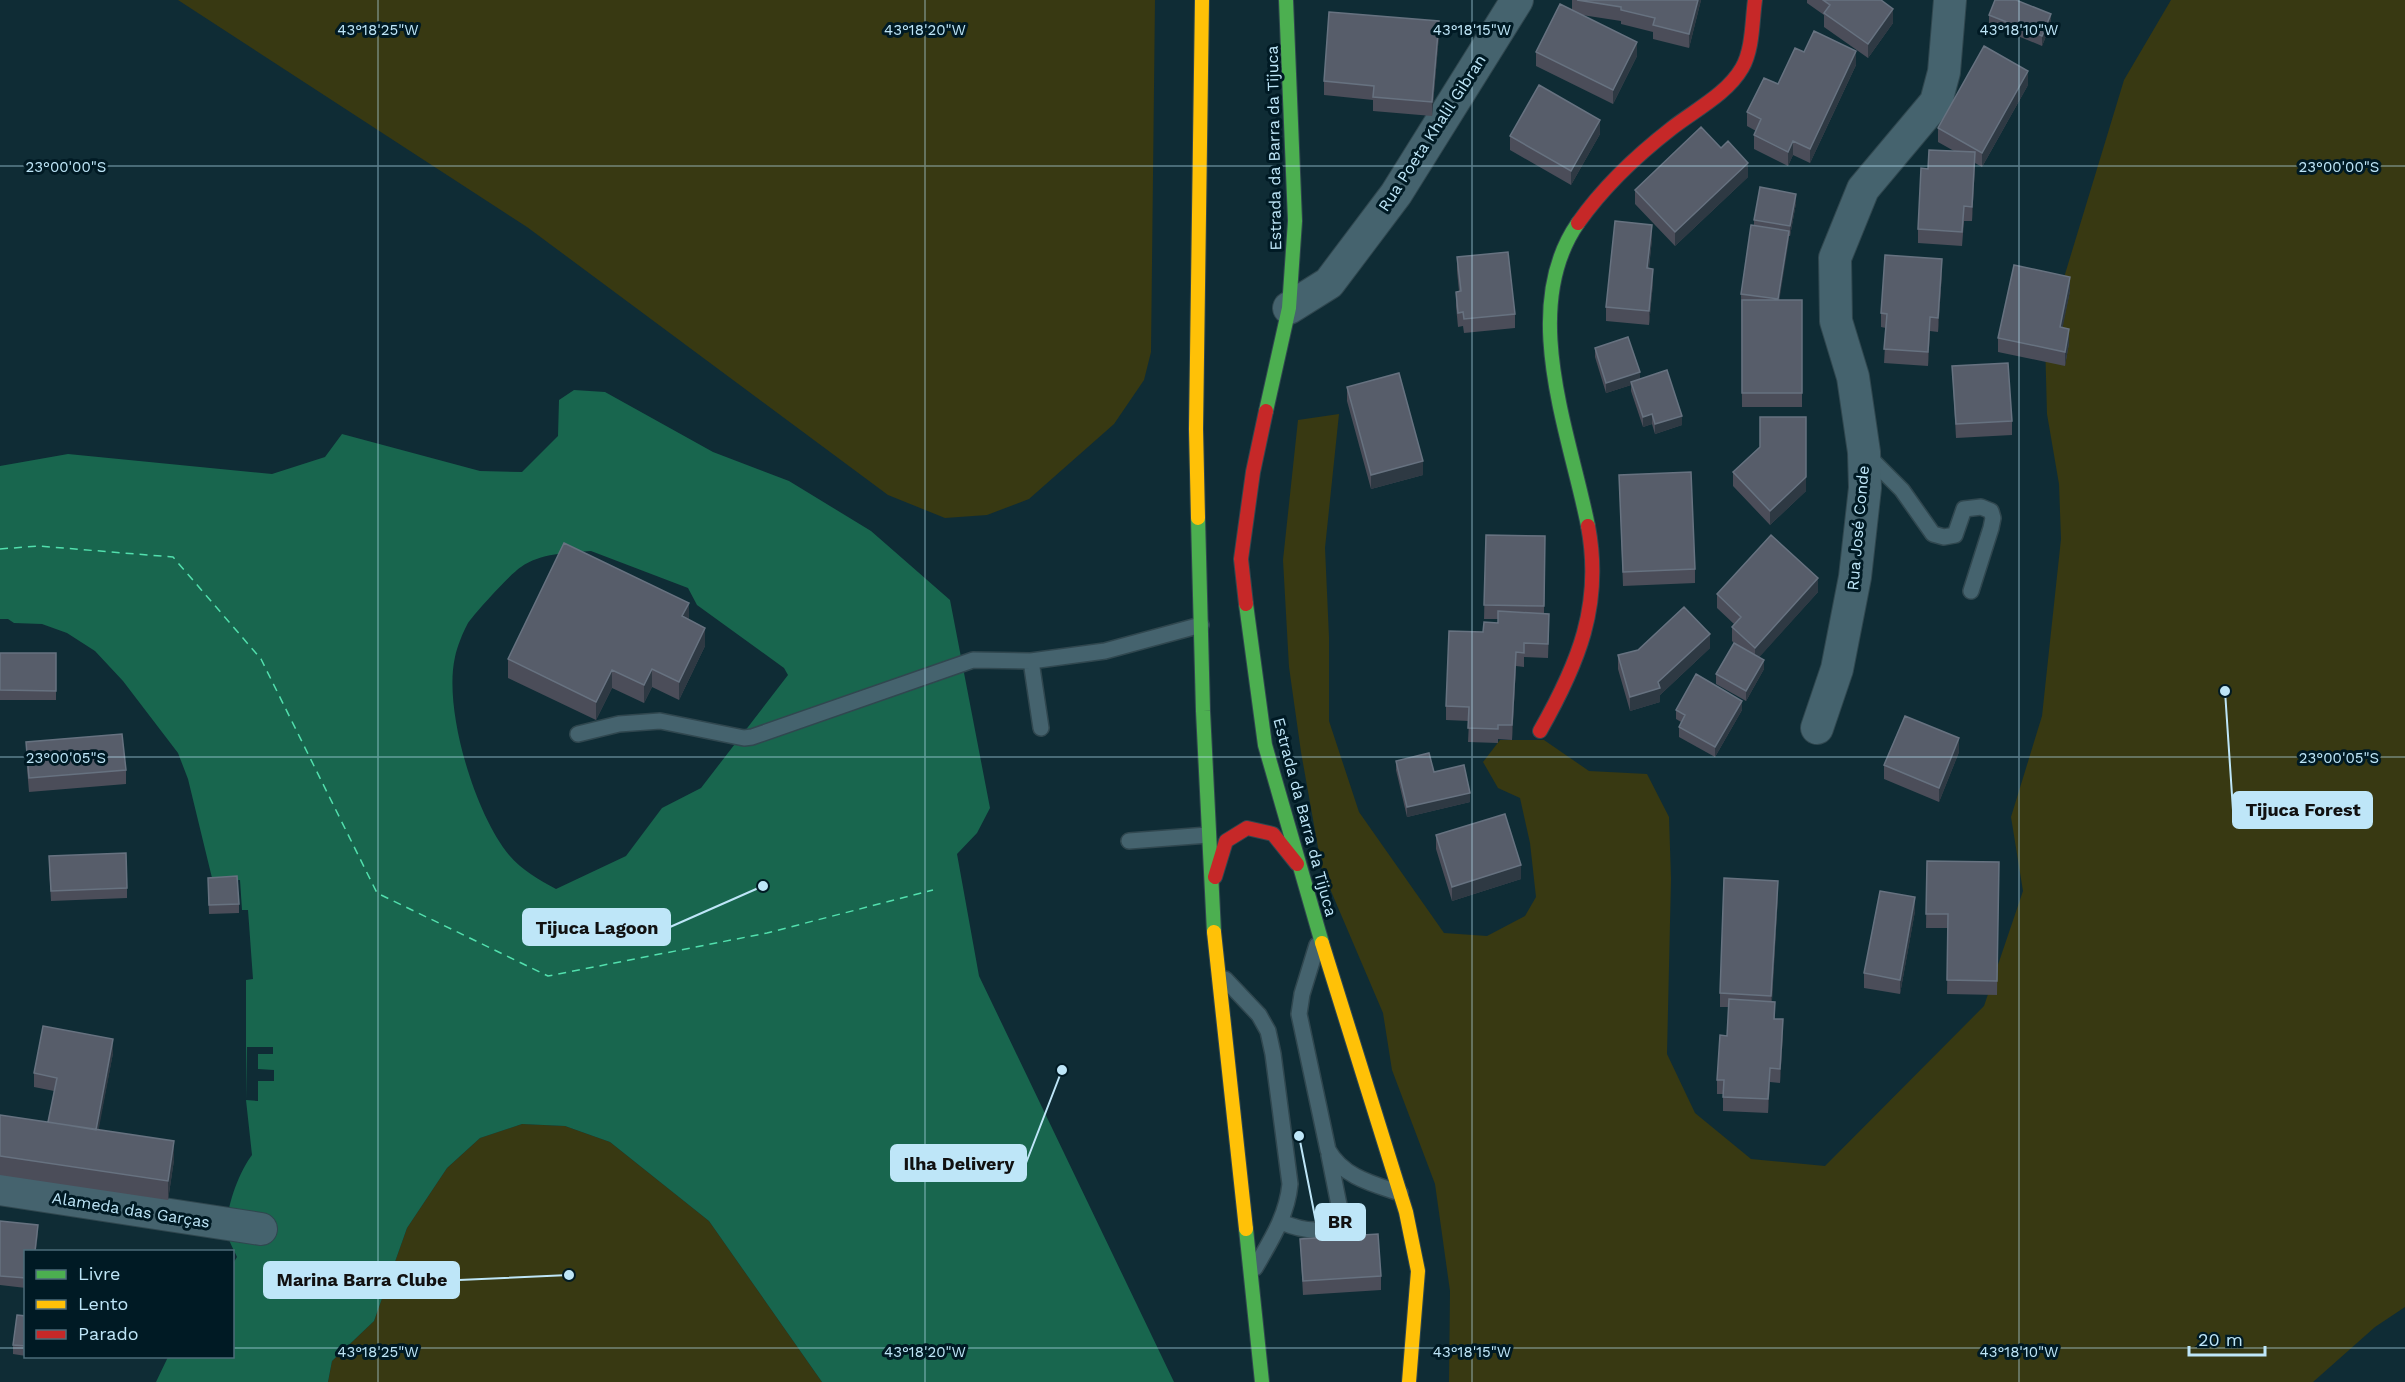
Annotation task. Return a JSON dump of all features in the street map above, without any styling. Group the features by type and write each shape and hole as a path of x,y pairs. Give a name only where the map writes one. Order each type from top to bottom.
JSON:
{"main road":[{"path":"1202,0 1196,429 1208,835 1211,900 1229,1084 1262,1382"},
{"name":"Estrada da Barra da Tijuca","path":"1286,0 1295,221 1289,308 1253,472 1241,559 1256,691 1265,745 1320,938 1400,1192 1419,1271 1409,1382"},
{"path":"1540,730 1572,674 1585,634 1593,570 1585,516 1553,371 1551,311 1556,274 1571,237 1597,197 1636,155 1724,87 1744,66 1755,0"},
{"path":"1211,900 1222,850 1232,835 1247,828 1273,834 1303,873"}],"street":[{"path":"1289,87 1300,0"},
{"name":"Rua Poeta Khalil Gibran","path":"1289,308 1329,283 1396,194 1517,0"},
{"name":"Rua José Conde","path":"1817,728 1838,669 1855,577 1865,488 1864,452 1853,377 1836,321 1835,258 1863,189 1936,102 1944,72 1950,0"},
{"name":"Alameda das Garças","path":"0,1189 261,1229"}],"lane":[{"path":"1864,452 1902,490 1933,534 1944,537 1955,535 1964,509 1981,507 1991,511 1993,518 1991,528 1971,591"},
{"path":"578,734 620,724 660,721 744,738 973,660 1031,661 1105,651 1201,626"},
{"path":"1031,661 1041,728"},
{"path":"1129,841 1208,835"},
{"path":"1281,1222 1306,1230 1328,1228 1339,1221 1340,1210 1299,1014 1302,994 1320,938"},
{"path":"1220,974 1259,1015 1271,1042 1290,1184 1289,1200 1281,1222 1250,1276"},
{"path":"1328,1150 1338,1164 1350,1173 1400,1192"}],"shaded area":[{"path":"178,0 1155,0 1151,352 1144,380 1114,424 1029,499 987,515 945,518 888,495 527,227"},
{"path":"2171,0 2405,0 2405,1307 2375,1327 2313,1382 1449,1382 1450,1291 1435,1184 1392,1070 1383,1013 1322,870 1301,752 1289,667 1283,560 1298,420 1339,414 1325,548 1329,637 1329,721 1359,812 1444,933 1487,936 1525,916 1536,897 1530,843 1520,798 1498,788 1483,762 1500,740 1544,740 1589,771 1647,774 1669,817 1671,879 1667,1054 1695,1113 1751,1159 1825,1166 1984,1006 2023,891 2011,817 2042,716 2061,539 2059,484 2047,414 2045,340 2124,80"},
{"path":"574,390 605,392 713,452 789,481 871,531 950,600 990,808 977,833 957,854 979,976 1174,1382 822,1382 709,1221 610,1142 565,1126 522,1124 480,1138 447,1168 407,1228 374,1321 332,1361 328,1382 156,1382 168,1358 234,1358 234,1262 237,1257 227,1226 237,1182 252,1155 246,1100 246,980 253,979 248,910 242,910 240,880 213,882 188,779 178,753 123,681 95,651 67,633 42,624 14,623 8,619 0,619 0,466 68,454 272,474 325,457 342,434 480,471 522,472 558,436 559,400","holes":["591,551 688,588 697,605 784,668 788,675 701,788 662,808 626,856 556,889 531,874 509,855 496,837 474,788 458,732 452,679 455,657 462,635 472,618 521,567 545,556 564,553"]},
{"path":"522,1124 565,1126 610,1142 709,1221 822,1382 328,1382 332,1361 374,1321 407,1228 447,1168 480,1138"}],"pier":[{"path":"247,1047 273,1047 273,1054 258,1054 258,1069 274,1070 274,1081 258,1081 258,1101 246,1100"}],"building":[{"path":"1577,0 1698,0 1689,34 1653,25 1655,18 1621,10 1621,7"},
{"path":"1823,0 1881,0 1893,9 1868,44 1824,13 1830,5"},
{"path":"1995,0 2016,0 2051,14 2042,36 1989,15"},
{"path":"1560,4 1637,42 1613,90 1536,52"},
{"path":"1329,12 1439,21 1432,102 1373,97 1374,86 1324,81"},
{"path":"1814,31 1856,51 1810,149 1793,141 1788,152 1754,135 1761,119 1747,112 1764,78 1778,84 1795,48 1804,52"},
{"path":"1984,46 2028,71 1982,153 1938,128"},
{"path":"1539,85 1600,120 1571,171 1510,136"},
{"path":"1701,127 1721,148 1728,141 1748,163 1675,232 1635,190"},
{"path":"1929,150 1975,152 1972,207 1964,206 1962,232 1918,229 1921,168 1928,169"},
{"path":"1760,187 1796,194 1790,226 1754,220"},
{"path":"1615,221 1652,225 1647,268 1653,269 1649,311 1606,307"},
{"path":"1751,225 1789,231 1778,299 1741,294"},
{"path":"1508,252 1515,314 1464,319 1463,312 1458,313 1456,292 1461,291 1457,257"},
{"path":"1885,255 1942,259 1938,318 1930,317 1928,352 1884,349 1887,314 1881,313"},
{"path":"2014,265 2070,277 2060,327 2069,329 2065,352 1998,338"},
{"path":"1742,300 1802,300 1802,393 1742,393"},
{"path":"1628,337 1640,372 1606,383 1595,348"},
{"path":"2008,363 2012,421 1956,424 1952,366"},
{"path":"1667,370 1682,416 1655,424 1652,414 1643,417 1631,382"},
{"path":"1399,373 1423,461 1371,475 1347,387"},
{"path":"1760,417 1806,417 1806,477 1770,511 1733,472 1760,447"},
{"path":"1691,472 1695,569 1623,572 1619,475"},
{"path":"1486,535 1545,536 1544,606 1484,605"},
{"path":"1771,535 1818,578 1755,648 1732,627 1741,617 1717,594"},
{"path":"564,543 689,603 682,616 705,628 679,682 652,669 644,685 612,670 596,702 508,659"},
{"path":"1684,607 1710,634 1658,682 1660,688 1630,697 1618,655 1638,650"},
{"path":"1498,611 1549,614 1548,644 1524,643 1524,653 1516,652 1512,725 1498,725 1498,729 1468,728 1469,707 1446,706 1449,631 1483,632 1484,622 1498,623"},
{"path":"1734,643 1764,660 1746,691 1716,674"},
{"path":"0,653 56,653 56,691 0,690"},
{"path":"1696,674 1742,701 1715,747 1679,727 1685,715 1676,710"},
{"path":"1905,716 1959,738 1939,788 1884,765"},
{"path":"122,734 126,770 29,778 26,742"},
{"path":"1429,753 1434,772 1464,765 1470,793 1407,807 1396,761"},
{"path":"1505,814 1521,865 1452,887 1436,835"},
{"path":"126,853 127,888 51,891 49,856"},
{"path":"1927,861 1999,862 1997,981 1947,980 1948,914 1926,914"},
{"path":"237,876 239,904 209,905 208,878"},
{"path":"1724,878 1778,881 1771,996 1720,993"},
{"path":"1880,891 1915,897 1900,980 1864,973"},
{"path":"1729,999 1775,1002 1774,1019 1783,1019 1780,1069 1770,1068 1768,1099 1723,1097 1724,1080 1717,1080 1720,1035 1727,1036"},
{"path":"43,1026 113,1039 96,1130 48,1122 57,1078 34,1073"},
{"path":"0,1115 174,1141 168,1181 0,1156"},
{"path":"0,1221 38,1225 35,1250 24,1250 24,1278 0,1276"},
{"path":"1378,1234 1381,1276 1303,1281 1300,1239"},
{"path":"17,1315 24,1316 24,1346 13,1345"}],"ferry route":[{"path":"0,549 38,546 173,557 261,659 377,893 548,976 767,933 933,890"}],"traffic: fast":[{"path":"1266,411 1289,308 1295,221 1286,0"},
{"path":"1578,223 1560,257 1552,294 1550,332 1561,412 1588,526"},
{"path":"1198,518 1203,711 1214,932"},
{"path":"1246,604 1265,745 1322,943"},
{"path":"1246,1229 1262,1382"}],"traffic: slow":[{"path":"1198,518 1196,429 1202,0"},
{"path":"1214,932 1246,1229"},
{"path":"1322,943 1406,1212 1418,1271 1409,1382"}],"traffic: jam":[{"path":"1578,223 1599,196 1633,161 1672,128 1719,94 1736,77 1748,52 1755,0"},
{"path":"1246,604 1241,559 1253,472 1266,411"},
{"path":"1540,731 1566,682 1584,633 1592,582 1592,555 1588,526"},
{"path":"1215,877 1226,841 1247,828 1273,834 1297,864"}],"place":[{"name":"Tijuca Forest","path":"2225,691"},
{"name":"Tijuca Lagoon","path":"763,886"},
{"name":"Ilha Delivery","path":"1062,1070"},
{"name":"BR","path":"1299,1136"},
{"name":"Marina Barra Clube","path":"569,1275"}]}
